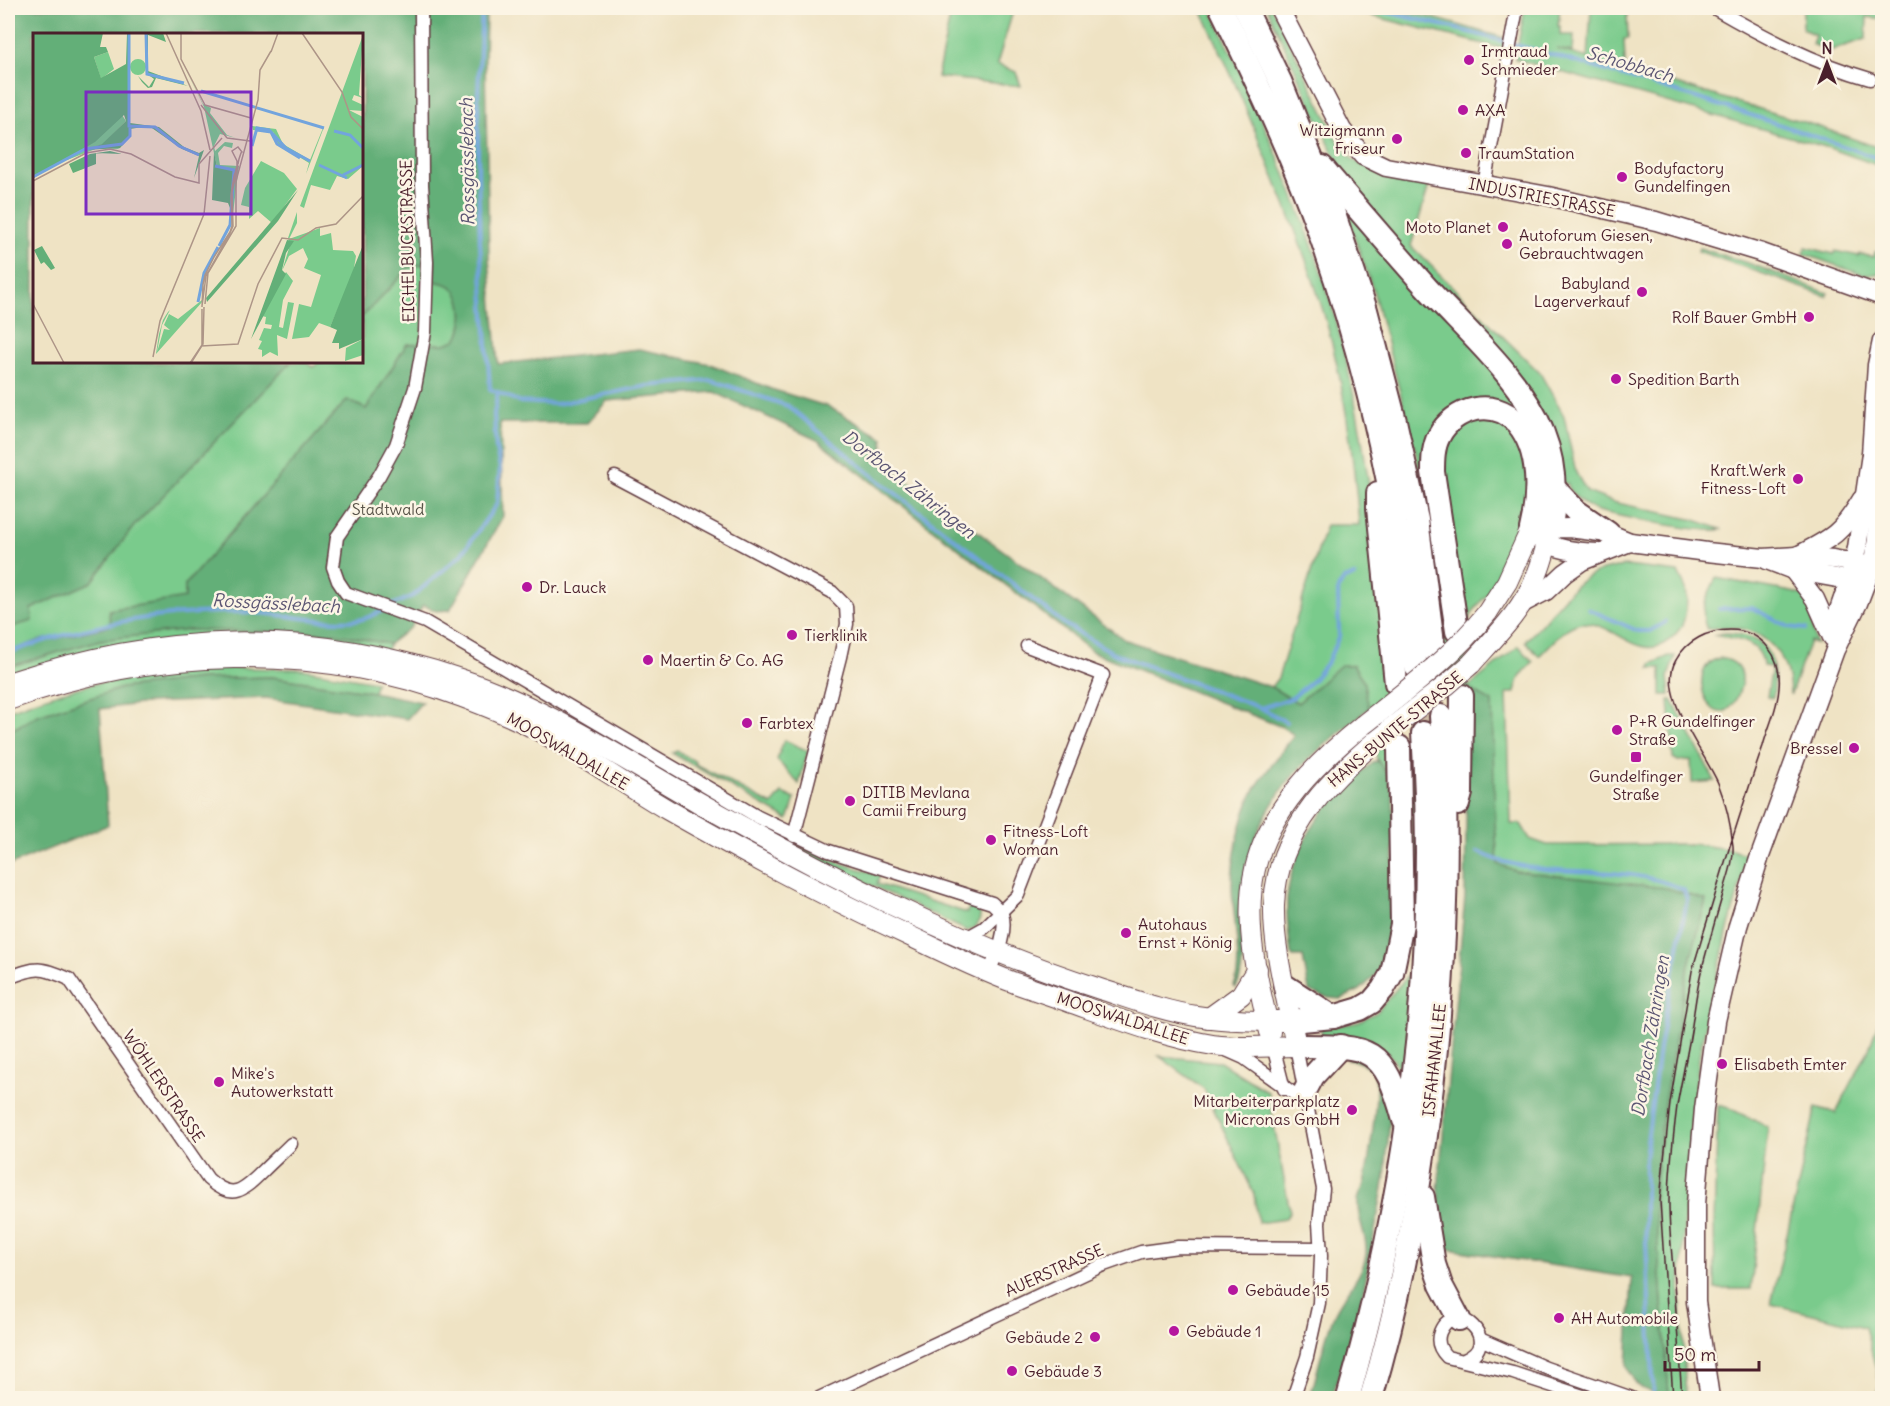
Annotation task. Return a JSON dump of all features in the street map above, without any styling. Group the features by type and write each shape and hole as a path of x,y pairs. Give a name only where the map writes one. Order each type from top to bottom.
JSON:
{"highway":[{"path":"1221,8 1262,92 1315,220 1346,316 1378,441 1403,569 1416,667"},
{"path":"1245,8 1280,81 1309,150 1334,214 1366,310 1395,421 1417,520 1434,651"},
{"path":"1309,150 1386,243 1494,360 1524,398 1543,434 1551,459 1554,488 1540,534"},
{"path":"1457,631 1433,472 1433,454 1437,438 1444,426 1455,416 1469,410 1484,408 1506,414 1516,422 1532,452 1540,534"},
{"path":"1378,441 1377,508 1396,683"},
{"path":"1554,488 1606,543"},
{"path":"1447,843 1461,793 1462,696"},
{"name":"ISFAHANALLEE","path":"1371,1398 1408,1245 1420,1178 1438,1039 1445,941 1447,843 1446,783 1441,716"},
{"name":"ISFAHANALLEE","path":"1348,1398 1392,1218 1406,1130 1419,1016 1426,897 1427,828 1423,733"},
{"path":"1292,1021 1333,1017 1360,1009 1372,1002 1392,973 1402,924 1399,747"},
{"path":"1285,986 1333,1017"},
{"path":"1296,1046 1341,1046 1364,1051 1382,1063 1395,1089 1406,1130"},
{"path":"1299,1095 1341,1046"},
{"path":"1420,1178 1434,1264 1441,1285 1459,1319"}],"main road":[{"name":"HANS-BUNTE-STRASSE","path":"1296,1046 1275,928 1274,905 1282,860 1294,832 1316,798 1345,767 1471,664 1503,629 1535,579 1540,534"},
{"name":"HANS-BUNTE-STRASSE","path":"1273,1046 1257,969 1251,902 1255,868 1273,823 1296,790 1320,764 1363,725 1439,665 1472,633 1540,534"},
{"name":"MOOSWALDALLEE","path":"8,683 111,653 165,645 223,642 312,646 414,664 472,683 557,722 756,835 836,876 997,952 1057,975 1158,1007 1209,1018 1292,1021"},
{"name":"MOOSWALDALLEE","path":"8,700 106,671 171,661 218,658 266,658 319,663 391,675 426,684 530,725 638,792 774,869 856,912 989,972 1170,1036 1214,1045 1296,1046"},
{"path":"1209,1018 1241,995 1257,969"}],"street":[{"name":"EICHELBUCKSTRASSE","path":"421,8 422,185 427,262 425,332 415,388 396,445 380,476 336,537 333,567 338,581 346,593 425,622 794,836"},
{"name":"INDUSTRIESTRASSE","path":"1279,8 1342,130 1363,156 1386,167 1548,196 1656,221 1759,252 1882,296"},
{"path":"1484,185 1517,8"},
{"path":"1714,8 1780,44 1816,60 1870,79"},
{"path":"1860,573 1875,385 1882,341"},
{"path":"1710,1398 1696,1302 1696,1204 1704,1109 1716,1021 1738,926 1753,876 1812,717 1833,641 1860,573 1877,540 1878,488 1871,454"},
{"path":"615,477 832,592 846,606 847,624 840,657 794,836 829,851 992,903 1001,912 1003,923 997,952 989,972"},
{"path":"1795,563 1843,528 1866,493"},
{"path":"1540,534 1606,543 1630,542 1763,558 1860,573"},
{"path":"1521,604 1546,591 1565,573 1606,543"},
{"path":"1795,563 1815,599 1833,641"},
{"path":"966,938 984,928 1018,895 1103,675 1027,646"},
{"name":"WÖHLERSTRASSE","path":"8,978 38,969 50,970 69,979 208,1179 218,1189 228,1192 246,1188 291,1144"},
{"path":"1214,1045 1244,1058 1299,1095"},
{"name":"HANS-BUNTE-STRASSE","path":"1273,1046 1299,1095"},
{"name":"HANS-BUNTE-STRASSE","path":"1293,1398 1307,1357 1319,1304 1321,1248 1319,1223 1323,1189 1299,1095 1296,1046"},
{"name":"AUERSTRASSE","path":"819,1398 1101,1266 1141,1252 1189,1247 1321,1248"},
{"path":"1464,1360 1477,1350 1480,1339 1475,1327 1459,1319 1445,1324 1438,1338 1439,1345 1447,1357 1523,1376 1589,1398"},
{"path":"1480,1339 1546,1368 1632,1398"}],"green space":[{"name":"Stadtwald","path":"8,8 486,8 489,259 498,364 639,349 710,364 771,389 829,407 883,438 884,463 1125,640 1271,687 1298,703 1341,665 1353,665 1363,680 1369,708 1303,765 1278,795 1259,830 1251,848 1242,887 1240,906 1242,970 1236,988 1234,986 1237,977 1238,953 1232,879 1238,839 1245,812 1254,791 1294,735 1282,727 1093,652 817,440 714,392 607,401 587,423 500,423 503,516 450,610 436,611 423,605 411,627 389,644 331,633 188,630 100,640 8,667 8,653 38,643 110,626 109,610 185,598 185,585 347,400 366,409 407,344 445,344 456,340 461,328 462,306 453,288 435,281 434,262 410,267 363,316 363,33 33,33 33,363 290,363 134,526 92,582 31,609 32,621 8,628"},
{"path":"952,8 1014,8 997,64 1016,72 1021,86 937,77"},
{"path":"1200,8 1211,8 1264,124 1325,283 1351,380 1362,437 1377,551 1393,782 1377,760 1363,680 1353,665 1340,666 1298,703 1271,687 1278,678 1326,525 1359,525 1354,475 1339,376 1316,288 1254,129"},
{"path":"1267,8 1272,8 1340,144 1352,159 1362,165 1430,182 1411,246 1540,373 1564,416 1576,473 1587,492 1613,502 1695,520 1721,529 1680,527 1594,510 1578,499 1567,483 1529,487 1523,523 1514,550 1503,573 1470,617 1465,635 1468,687 1519,646 1533,662 1521,676 1515,693 1507,693 1511,824 1521,824 1530,839 1547,845 1693,844 1728,849 1749,855 1729,925 1700,1051 1692,1117 1680,1290 1686,1397 1669,1396 1654,1194 1664,1104 1687,972 1706,900 1516,871 1498,864 1495,823 1454,763 1432,554 1416,453 1373,290 1345,210 1352,184 1343,175"},
{"path":"1340,8 1384,8 1430,17 1508,39 1504,49"},
{"path":"1525,8 1560,8 1558,26 1560,26 1560,35 1574,35 1573,52 1557,49 1588,58 1591,8 1630,8 1630,12 1627,13 1628,39 1624,39 1625,65 1616,66 1814,125 1882,149 1882,167 1829,148 1515,59"},
{"path":"1803,8 1882,8 1882,19 1867,17 1866,39 1829,51 1812,44 1815,35 1803,29"},
{"path":"1806,247 1834,254 1835,251 1874,257 1875,252 1882,252 1882,269 1877,274 1863,275 1804,254"},
{"path":"1699,248 1751,264 1828,293 1826,296 1698,251"},
{"path":"435,262 435,281 452,286 458,293 463,314 456,340 445,344 407,344 366,409 347,400 185,585 185,599 109,610 110,624 37,641 8,652 8,628 31,621 31,609 92,582 134,526 290,363 307,363 313,367 318,363 363,363 363,316 410,267"},
{"path":"1627,566 1678,572 1686,589 1686,610 1679,630 1667,642 1655,647 1643,647 1609,630 1583,623 1565,631 1539,656 1525,641 1580,582 1608,568"},
{"path":"1716,578 1808,597 1818,612 1811,614 1817,644 1810,641 1791,694 1783,662 1775,649 1765,640 1740,629 1724,627 1707,629 1704,623 1704,610"},
{"path":"1398,604 1413,716 1420,828 1418,926 1406,1089 1395,1062 1386,1052 1370,1044 1322,1038 1321,1028 1355,1023 1377,1012 1408,975 1410,964 1414,902 1411,785"},
{"path":"188,630 331,633 389,644 386,653 8,678 8,667 100,640"},
{"path":"1725,633 1752,638 1767,652 1774,672 1773,698 1767,697 1772,667 1763,666 1758,651 1745,642 1713,635"},
{"path":"1669,656 1675,656 1668,677 1670,695 1661,695 1661,668 1650,668 1651,664"},
{"path":"1720,658 1735,664 1742,675 1741,686 1733,705 1723,712 1714,710 1702,689 1702,676 1708,665"},
{"path":"241,668 302,669 376,682 373,692 272,677 201,679 122,688 38,715 8,732 8,711 65,691 151,674"},
{"path":"272,677 373,692 422,702 407,719 266,698 148,703 100,709 108,825 8,866 8,732 38,715 122,688 201,679"},
{"path":"1468,688 1492,702 1498,864 1516,871 1666,888 1706,900 1687,972 1664,1104 1654,1194 1669,1396 1642,1388 1634,1381 1627,1366 1632,1278 1442,1248 1438,1189 1465,897"},
{"path":"1669,700 1672,700 1715,781 1692,783 1691,760 1678,761 1673,758"},
{"path":"784,740 808,751 799,784 777,760"},
{"path":"677,751 696,762 695,764 772,805 782,793 795,799 788,820 672,753"},
{"path":"1377,760 1393,782 1395,917 1389,953 1381,970 1360,990 1341,999 1329,998 1309,991 1303,957 1293,957 1291,954 1287,906 1290,878 1306,838 1317,820 1345,787"},
{"path":"669,772 797,845 837,862 880,875 877,884 967,913 971,901 980,911 979,921 974,928 967,931 820,861 667,775"},
{"path":"1882,1012 1882,1398 1876,1398 1880,1384 1865,1327 1771,1304 1816,1107 1836,1113 1869,1049"},
{"path":"1354,1054 1375,1066 1391,1106 1385,1177 1363,1294 1332,1398 1310,1398 1330,1325 1338,1307 1357,1278 1366,1254 1358,1200 1371,1145 1376,1081 1374,1074 1365,1065 1347,1060"},
{"path":"1159,1056 1220,1062 1268,1092 1290,1212 1285,1219 1258,1223 1254,1194 1204,1089"},
{"path":"1718,1105 1768,1127 1751,1289 1715,1289 1714,1221"}],"waterway":[{"name":"Dorfbach Zähringen","path":"482,8 478,94 478,172 480,243 490,389 520,402 556,404 647,386 711,380 788,406 877,479 1066,625 1115,654 1261,708 1286,722"},
{"name":"Schobbach","path":"1366,8 1483,36 1600,69 1742,112 1882,160"},
{"name":"Rossgässlebach","path":"390,606 413,596 461,555 497,504 500,468 496,449 494,414 498,392"},
{"path":"1261,708 1292,698 1313,680 1328,661 1339,636 1338,589 1344,579 1355,576"},
{"path":"1719,609 1752,608 1789,627 1806,629"},
{"path":"1588,609 1638,631 1650,631 1666,622"},
{"name":"Rossgässlebach","path":"8,653 78,631 150,617 236,612 351,621 366,618 384,610"},
{"name":"Dorfbach Zähringen","path":"1478,852 1527,867 1641,876 1684,890 1687,900 1659,1048 1645,1158 1645,1222 1654,1398"}],"tunnel":[{"path":"1416,667 1423,733"}],"tram line":[{"path":"1673,1398 1660,1201 1670,1103 1692,971 1729,849 1733,836 1741,810 1775,710 1779,688 1777,666 1768,647 1752,635 1730,630 1706,634 1692,642 1676,660 1671,674 1672,689 1684,722 1721,791 1728,814 1731,830 1732,838 1733,846 1730,870 1699,980 1677,1106 1672,1154 1669,1219 1682,1398"}],"place":[{"name":"Irmtraud Schmieder","path":"1469,60"},
{"name":"AXA","path":"1463,110"},
{"name":"Witzigmann Friseur","path":"1397,139"},
{"name":"TraumStation","path":"1466,153"},
{"name":"Bodyfactory Gundelfingen","path":"1622,177"},
{"name":"Moto Planet","path":"1503,227"},
{"name":"Autoforum Giesen, Gebrauchtwagen","path":"1507,244"},
{"name":"Babyland Lagerverkauf","path":"1642,292"},
{"name":"Rolf Bauer GmbH","path":"1809,317"},
{"name":"Spedition Barth","path":"1616,379"},
{"name":"Kraft.Werk Fitness-Loft","path":"1798,479"},
{"name":"Dr. Lauck","path":"527,587"},
{"name":"Tierklinik","path":"792,635"},
{"name":"Maertin & Co. AG","path":"648,660"},
{"name":"Farbtex","path":"747,723"},
{"name":"P+R Gundelfinger Straße","path":"1617,730"},
{"name":"Bressel","path":"1854,748"},
{"name":"Gundelfinger Straße","path":"1636,757"},
{"name":"DITIB Mevlana Camii Freiburg","path":"850,801"},
{"name":"Fitness-Loft Woman","path":"991,840"},
{"name":"Autohaus Ernst + König","path":"1126,933"},
{"name":"Elisabeth Emter","path":"1722,1064"},
{"name":"Mike's Autowerkstatt","path":"219,1082"},
{"name":"Mitarbeiterparkplatz Micronas GmbH","path":"1352,1110"},
{"name":"Gebäude 15","path":"1233,1290"},
{"name":"AH Automobile","path":"1559,1318"},
{"name":"Gebäude 1","path":"1174,1331"},
{"name":"Gebäude 2","path":"1095,1337"},
{"name":"Gebäude 3","path":"1012,1371"}]}
